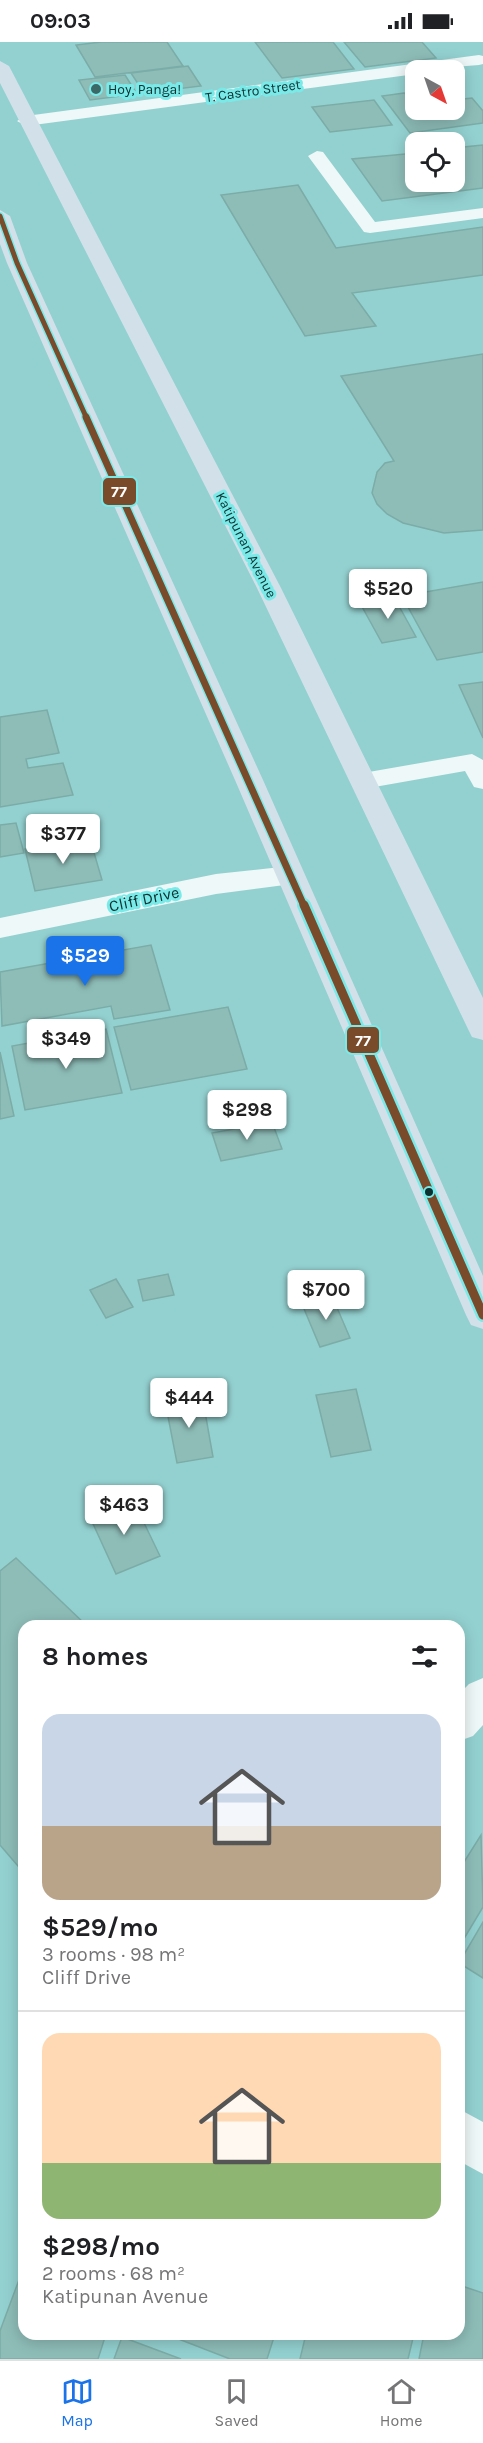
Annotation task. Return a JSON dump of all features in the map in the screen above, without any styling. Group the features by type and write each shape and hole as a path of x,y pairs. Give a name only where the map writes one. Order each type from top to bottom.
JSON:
{"main road":[{"name":"Katipunan Avenue","path":"0,66 26,121 263,578 483,1029"},
{"path":"0,216 18,263 483,1315"}],"street":[{"path":"463,42 481,61"},
{"name":"T. Castro Street","path":"26,121 481,61"},
{"name":"Cliff Drive","path":"0,928 216,884 290,876"},
{"path":"465,1716 483,1697"},
{"path":"465,2137 483,2151"}],"lane":[{"path":"316,156 370,228 483,213"},
{"path":"363,781 472,762 483,781"}],"building":[{"path":"101,42 167,42 183,66 95,77 76,45"},
{"path":"255,42 333,42 354,69 282,78"},
{"path":"344,42 422,42 436,58 405,60 405,62 365,67"},
{"path":"188,66 201,86 144,93 131,73"},
{"path":"125,75 137,94 90,100 79,80"},
{"path":"405,94 405,120 465,120 465,99 472,98 483,111 483,123 409,132 382,96"},
{"path":"374,100 392,125 330,132 312,107"},
{"path":"483,145 483,188 465,190 465,147"},
{"path":"405,154 405,192 452,192 382,201 352,159"},
{"path":"298,185 336,248 483,227 483,275 352,293 376,326 305,336 221,195"},
{"path":"483,354 483,530 444,533 403,523 387,514 377,504 372,493 377,472 385,463 394,461 341,376"},
{"path":"483,582 483,652 437,660 402,596"},
{"path":"394,597 416,637 382,643 360,603"},
{"path":"483,682 483,738 459,685"},
{"path":"47,710 59,753 26,759 28,768 63,763 73,795 0,807 0,717"},
{"path":"16,823 24,853 0,857 0,825"},
{"path":"90,839 102,880 35,891 25,849"},
{"path":"151,945 170,1010 114,1019 111,1006 2,1026 0,972"},
{"path":"228,1007 247,1069 131,1090 114,1027"},
{"path":"106,1029 122,1093 25,1110 12,1046"},
{"path":"0,1052 14,1116 0,1119"},
{"path":"272,1122 282,1149 221,1161 212,1133"},
{"path":"168,1274 174,1295 143,1301 138,1280"},
{"path":"116,1279 133,1307 106,1318 90,1290"},
{"path":"332,1296 350,1338 320,1347 302,1304"},
{"path":"356,1389 371,1450 331,1457 316,1395"},
{"path":"202,1395 213,1457 177,1463 165,1401"},
{"path":"132,1498 160,1556 116,1574 89,1515"},
{"path":"16,1558 81,1620 18,1620 18,1866 0,1845 0,1571"},
{"path":"481,1835 483,1907 465,1937 465,1860"},
{"path":"483,1922 483,1978 465,1967 465,1953"},
{"path":"18,2282 18,2340 104,2340 98,2359 0,2359 0,2331"},
{"path":"465,2287 483,2293 483,2359 419,2359 423,2340 465,2340"},
{"path":"121,2340 130,2340 181,2359 114,2359"},
{"path":"181,2340 273,2340 267,2359 230,2359"},
{"path":"305,2340 413,2340 408,2359 300,2359"}],"transit line":[{"name":"77","path":"0,216 17,263 249,780 483,1315"}],"place":[{"name":"Hoy, Panga!","path":"96,89"}]}
